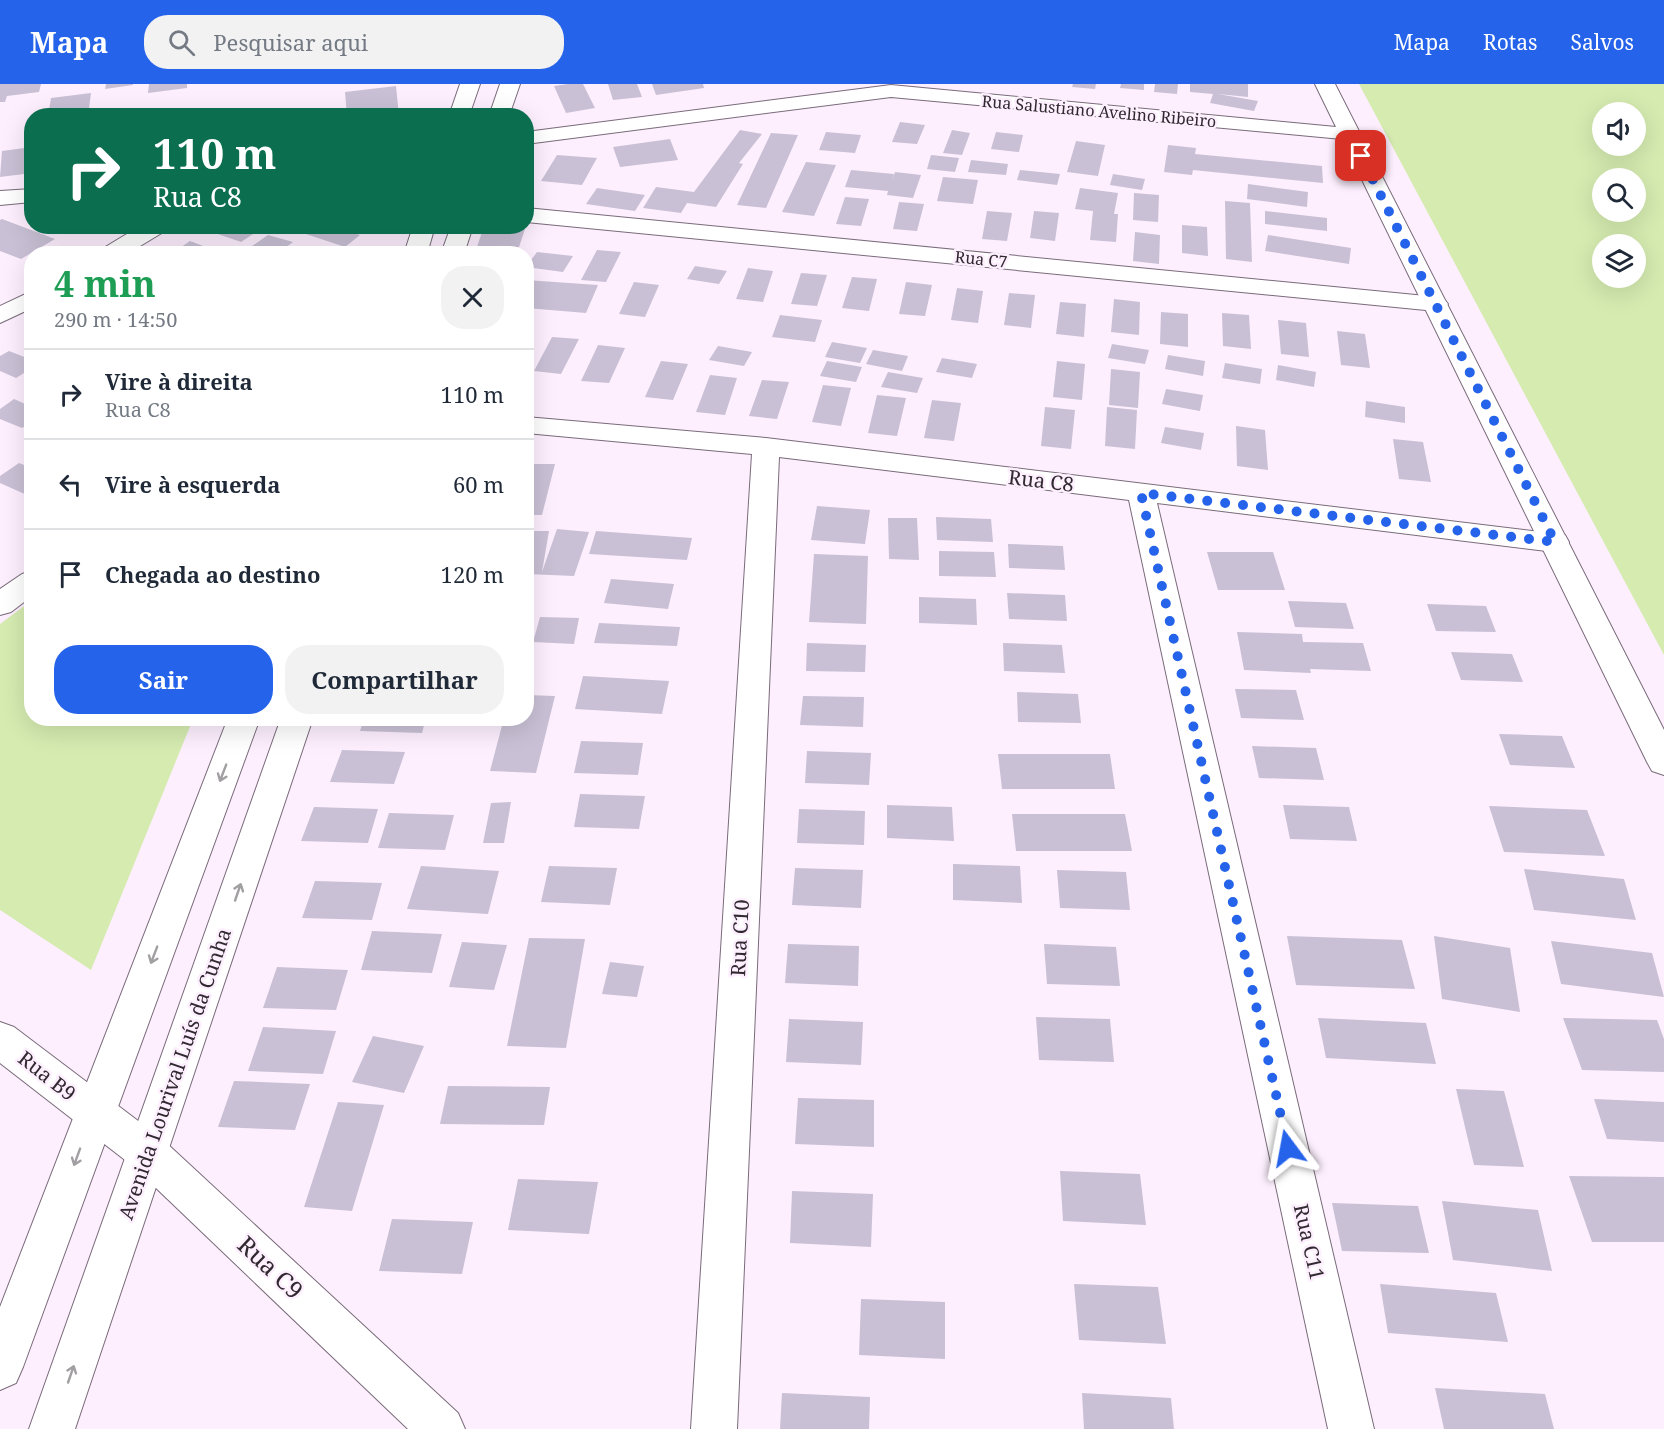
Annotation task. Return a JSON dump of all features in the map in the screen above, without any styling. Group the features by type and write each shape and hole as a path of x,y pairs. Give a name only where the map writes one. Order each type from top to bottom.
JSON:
{"street":[{"path":"462,108 470,84"},
{"path":"502,108 510,84"},
{"path":"1325,84 1664,762"},
{"name":"Rua Salustiano Avelino Ribeiro","path":"534,137 891,91 1350,134"},
{"path":"0,198 24,196"},
{"name":"Rua C7","path":"534,216 1436,304"},
{"path":"123,246 144,234"},
{"path":"0,316 24,302"},
{"name":"Rua C8","path":"534,426 766,447 1555,542"},
{"name":"Rua C10","path":"714,1429 766,447"},
{"name":"Rua C11","path":"1141,493 1351,1429"},
{"path":"0,604 24,587"},
{"path":"0,1367 241,726"},
{"name":"Avenida Lourival Luís da Cunha","path":"52,1429 294,726"},
{"name":"Rua B9","path":"0,1040 94,1113"},
{"name":"Rua C9","path":"94,1113 148,1154 442,1429"}],"green space":[{"path":"1359,84 1664,84 1664,655"},
{"path":"24,606 24,726 190,726 91,970 0,910 0,624"}],"building":[{"path":"0,84 41,84 39,92 7,96 5,102 0,102"},
{"path":"106,84 133,84 133,85 105,89"},
{"path":"149,84 187,84 187,88 148,93"},
{"path":"583,84 595,108 566,113 554,86"},
{"path":"608,84 637,84 642,97 613,100"},
{"path":"652,84 703,84 704,88 656,95"},
{"path":"1073,84 1096,84 1095,89 1072,87"},
{"path":"1121,84 1144,84 1144,90 1120,88"},
{"path":"1155,84 1178,84 1177,94 1154,92"},
{"path":"1190,84 1248,84 1248,97 1218,94 1258,101 1254,111 1210,103 1213,94 1190,92"},
{"path":"396,86 398,108 346,108 345,92"},
{"path":"91,93 89,108 49,108 51,98"},
{"path":"900,122 925,125 917,144 892,142"},
{"path":"740,130 762,134 739,163 743,164 716,207 687,203 681,213 643,208 656,187 694,192"},
{"path":"952,130 970,133 962,155 943,153"},
{"path":"826,132 861,135 855,153 819,150"},
{"path":"996,132 1023,135 1019,152 991,149"},
{"path":"771,133 798,135 766,208 737,205"},
{"path":"670,139 678,160 620,167 613,147"},
{"path":"1076,141 1105,145 1098,176 1067,172"},
{"path":"1168,145 1196,148 1195,154 1322,166 1323,183 1193,170 1192,175 1164,172"},
{"path":"24,148 24,174 0,177 2,151"},
{"path":"557,155 597,158 582,185 541,181"},
{"path":"931,155 959,158 955,172 927,169"},
{"path":"971,160 1008,164 1006,175 968,172"},
{"path":"806,162 836,165 814,216 782,212"},
{"path":"851,170 894,174 892,181 895,172 921,175 913,198 887,195 888,191 845,187"},
{"path":"1020,170 1060,174 1057,185 1017,180"},
{"path":"1113,174 1145,179 1142,190 1110,185"},
{"path":"943,177 978,180 973,204 937,201"},
{"path":"1248,184 1308,192 1307,207 1247,199"},
{"path":"597,188 645,195 635,211 586,204"},
{"path":"1080,188 1118,193 1114,214 1118,214 1116,242 1090,240 1093,211 1075,209"},
{"path":"1134,193 1159,195 1158,222 1133,220"},
{"path":"845,197 869,199 861,226 836,224"},
{"path":"1225,201 1250,203 1252,262 1226,259"},
{"path":"899,202 924,204 917,231 893,229"},
{"path":"987,211 1012,213 1007,241 982,239"},
{"path":"1034,211 1059,213 1055,241 1030,238"},
{"path":"1265,211 1327,218 1327,231 1265,224"},
{"path":"0,220 24,227 24,234 42,234 55,239 43,246 24,246 24,257 21,259 0,251"},
{"path":"1182,225 1207,227 1208,256 1182,253"},
{"path":"1135,232 1160,235 1159,264 1133,261"},
{"path":"218,234 253,234 241,242"},
{"path":"306,234 360,235 346,246"},
{"path":"481,234 523,234 519,246 477,246"},
{"path":"268,235 293,242 288,246 252,246"},
{"path":"1268,235 1351,248 1349,264 1265,251"},
{"path":"190,241 203,246 183,246"},
{"path":"597,250 621,252 606,282 581,280"},
{"path":"537,252 573,256 563,272 534,268 534,256"},
{"path":"695,266 727,271 719,284 687,279"},
{"path":"748,268 773,271 763,302 736,299"},
{"path":"801,273 827,275 817,306 791,304"},
{"path":"852,277 877,279 869,311 842,308"},
{"path":"534,281 598,285 586,313 534,309"},
{"path":"634,282 659,285 645,317 619,314"},
{"path":"906,282 932,285 925,316 899,314"},
{"path":"957,288 983,291 978,323 951,320"},
{"path":"1009,293 1035,295 1031,328 1004,325"},
{"path":"1114,299 1140,302 1139,335 1111,332"},
{"path":"1060,302 1086,304 1084,337 1056,334"},
{"path":"1161,312 1188,314 1188,347 1160,344"},
{"path":"1222,313 1249,315 1251,349 1223,346"},
{"path":"780,315 822,320 815,342 772,337"},
{"path":"1278,320 1306,323 1309,357 1281,354"},
{"path":"1337,331 1365,334 1370,368 1341,365"},
{"path":"552,337 579,339 561,374 534,371"},
{"path":"832,342 867,348 860,363 825,357"},
{"path":"1112,344 1149,350 1145,364 1108,358"},
{"path":"598,345 625,348 609,383 581,381"},
{"path":"718,346 752,352 744,366 709,360"},
{"path":"873,350 908,356 902,371 866,364"},
{"path":"9,351 24,357 24,373 16,378 0,371 0,356"},
{"path":"1168,355 1205,361 1203,376 1165,369"},
{"path":"942,358 977,364 972,378 936,372"},
{"path":"661,361 688,364 673,400 645,397"},
{"path":"827,361 862,367 856,382 820,376"},
{"path":"1057,361 1085,364 1082,400 1053,397"},
{"path":"1225,363 1262,369 1260,384 1222,378"},
{"path":"1278,365 1316,372 1314,387 1276,380"},
{"path":"1111,369 1140,372 1138,408 1109,405"},
{"path":"888,372 923,378 917,393 881,387"},
{"path":"710,375 737,378 725,415 696,412"},
{"path":"762,380 789,382 777,419 749,416"},
{"path":"823,385 851,388 841,426 812,422"},
{"path":"1166,389 1203,395 1200,411 1162,404"},
{"path":"877,395 906,398 897,436 868,433"},
{"path":"14,399 24,403 24,427 0,419 0,409"},
{"path":"932,400 961,403 954,441 924,438"},
{"path":"1366,401 1405,407 1405,423 1365,417"},
{"path":"1045,407 1075,410 1071,449 1041,446"},
{"path":"1107,407 1137,410 1135,449 1105,446"},
{"path":"1236,426 1265,430 1268,470 1237,466"},
{"path":"1165,427 1204,433 1201,450 1161,443"},
{"path":"1393,439 1423,442 1431,482 1399,479"},
{"path":"19,463 24,465 24,494 0,483 0,476"},
{"path":"534,464 555,464 542,515 534,515"},
{"path":"817,506 870,510 865,544 811,540"},
{"path":"936,517 991,519 993,542 937,540"},
{"path":"888,518 917,518 919,560 889,559"},
{"path":"557,529 589,532 574,576 534,574 534,531 549,531 542,572"},
{"path":"596,531 692,538 687,560 589,554"},
{"path":"1008,544 1063,546 1065,570 1009,568"},
{"path":"939,551 994,552 996,577 939,576"},
{"path":"1207,552 1273,552 1285,590 1218,590"},
{"path":"814,554 868,556 866,624 809,622"},
{"path":"611,579 674,584 668,609 604,603"},
{"path":"1007,593 1065,595 1067,621 1009,619"},
{"path":"919,597 976,599 977,625 919,623"},
{"path":"1288,601 1346,603 1354,629 1295,627"},
{"path":"1427,604 1486,606 1496,632 1436,631"},
{"path":"540,617 579,618 574,644 534,642"},
{"path":"599,623 680,627 677,646 594,643"},
{"path":"1237,632 1302,634 1303,642 1363,643 1371,671 1310,669 1311,673 1244,670"},
{"path":"807,643 866,645 865,672 806,671"},
{"path":"1003,643 1062,645 1065,673 1004,671"},
{"path":"1451,652 1512,654 1523,682 1461,680"},
{"path":"583,676 669,681 662,714 575,709"},
{"path":"1235,689 1296,690 1304,720 1241,718"},
{"path":"1017,692 1078,694 1081,723 1018,722"},
{"path":"534,695 555,696 536,773 490,771 502,726 534,726"},
{"path":"803,696 864,697 863,727 800,725"},
{"path":"362,726 424,726 422,733 360,731"},
{"path":"1499,734 1562,736 1575,768 1510,765"},
{"path":"581,741 643,743 638,775 574,773"},
{"path":"1252,746 1316,748 1324,780 1259,778"},
{"path":"342,750 405,752 394,784 330,782"},
{"path":"807,751 871,753 869,785 805,783"},
{"path":"998,754 1110,754 1115,789 1002,789"},
{"path":"580,794 645,796 639,829 574,827"},
{"path":"511,802 504,843 483,843 491,803"},
{"path":"887,805 952,807 954,841 887,838"},
{"path":"1283,805 1349,807 1357,841 1290,839"},
{"path":"1489,806 1587,810 1605,856 1504,852"},
{"path":"314,807 378,809 368,843 301,841"},
{"path":"799,809 865,811 864,845 797,843"},
{"path":"389,813 454,815 445,850 378,848"},
{"path":"1012,814 1125,814 1132,851 1016,851"},
{"path":"953,864 1020,866 1022,903 953,900"},
{"path":"421,866 499,871 488,914 407,909"},
{"path":"549,866 617,868 610,905 541,902"},
{"path":"795,868 863,870 861,908 792,905"},
{"path":"1524,869 1624,879 1636,920 1534,910"},
{"path":"1057,870 1126,872 1130,910 1060,908"},
{"path":"315,881 382,883 372,920 302,918"},
{"path":"372,931 442,934 432,973 361,970"},
{"path":"1287,936 1402,940 1415,989 1296,985"},
{"path":"1434,936 1510,948 1520,1012 1442,999"},
{"path":"529,938 585,939 566,1048 507,1046"},
{"path":"1551,941 1652,953 1664,997 1561,984"},
{"path":"462,942 507,945 494,990 449,987"},
{"path":"788,944 859,946 858,986 785,983"},
{"path":"1044,944 1116,947 1120,986 1047,984"},
{"path":"610,962 644,966 637,997 602,994"},
{"path":"277,967 348,970 336,1010 263,1008"},
{"path":"1036,1017 1110,1019 1114,1062 1039,1060"},
{"path":"1318,1018 1426,1023 1436,1064 1326,1058"},
{"path":"1563,1018 1657,1020 1664,1039 1664,1072 1582,1070"},
{"path":"789,1019 863,1022 861,1065 786,1062"},
{"path":"263,1027 336,1031 323,1074 248,1071"},
{"path":"373,1036 424,1046 404,1093 352,1082"},
{"path":"234,1081 310,1084 295,1130 218,1127"},
{"path":"448,1086 550,1087 544,1125 440,1124"},
{"path":"1456,1089 1504,1091 1524,1167 1474,1165"},
{"path":"798,1098 874,1100 874,1147 795,1144"},
{"path":"1594,1099 1664,1102 1664,1142 1607,1139"},
{"path":"338,1102 384,1105 352,1211 304,1207"},
{"path":"1060,1171 1140,1174 1146,1225 1063,1221"},
{"path":"1569,1176 1664,1177 1664,1242 1592,1242"},
{"path":"518,1179 598,1182 589,1234 508,1230"},
{"path":"792,1191 873,1194 871,1247 790,1243"},
{"path":"1442,1201 1538,1210 1552,1271 1453,1260"},
{"path":"1332,1203 1418,1206 1429,1253 1342,1251"},
{"path":"392,1219 473,1222 462,1274 379,1271"},
{"path":"1074,1284 1158,1287 1166,1344 1079,1340"},
{"path":"1380,1284 1496,1293 1508,1342 1388,1333"},
{"path":"861,1299 945,1302 945,1359 859,1355"},
{"path":"1435,1388 1545,1394 1554,1429 1444,1429"},
{"path":"782,1393 870,1397 869,1429 780,1429"},
{"path":"1082,1393 1171,1398 1174,1429 1084,1429"}],"route":[{"path":"1288,1148 1141,493 1555,542 1361,156"}]}
